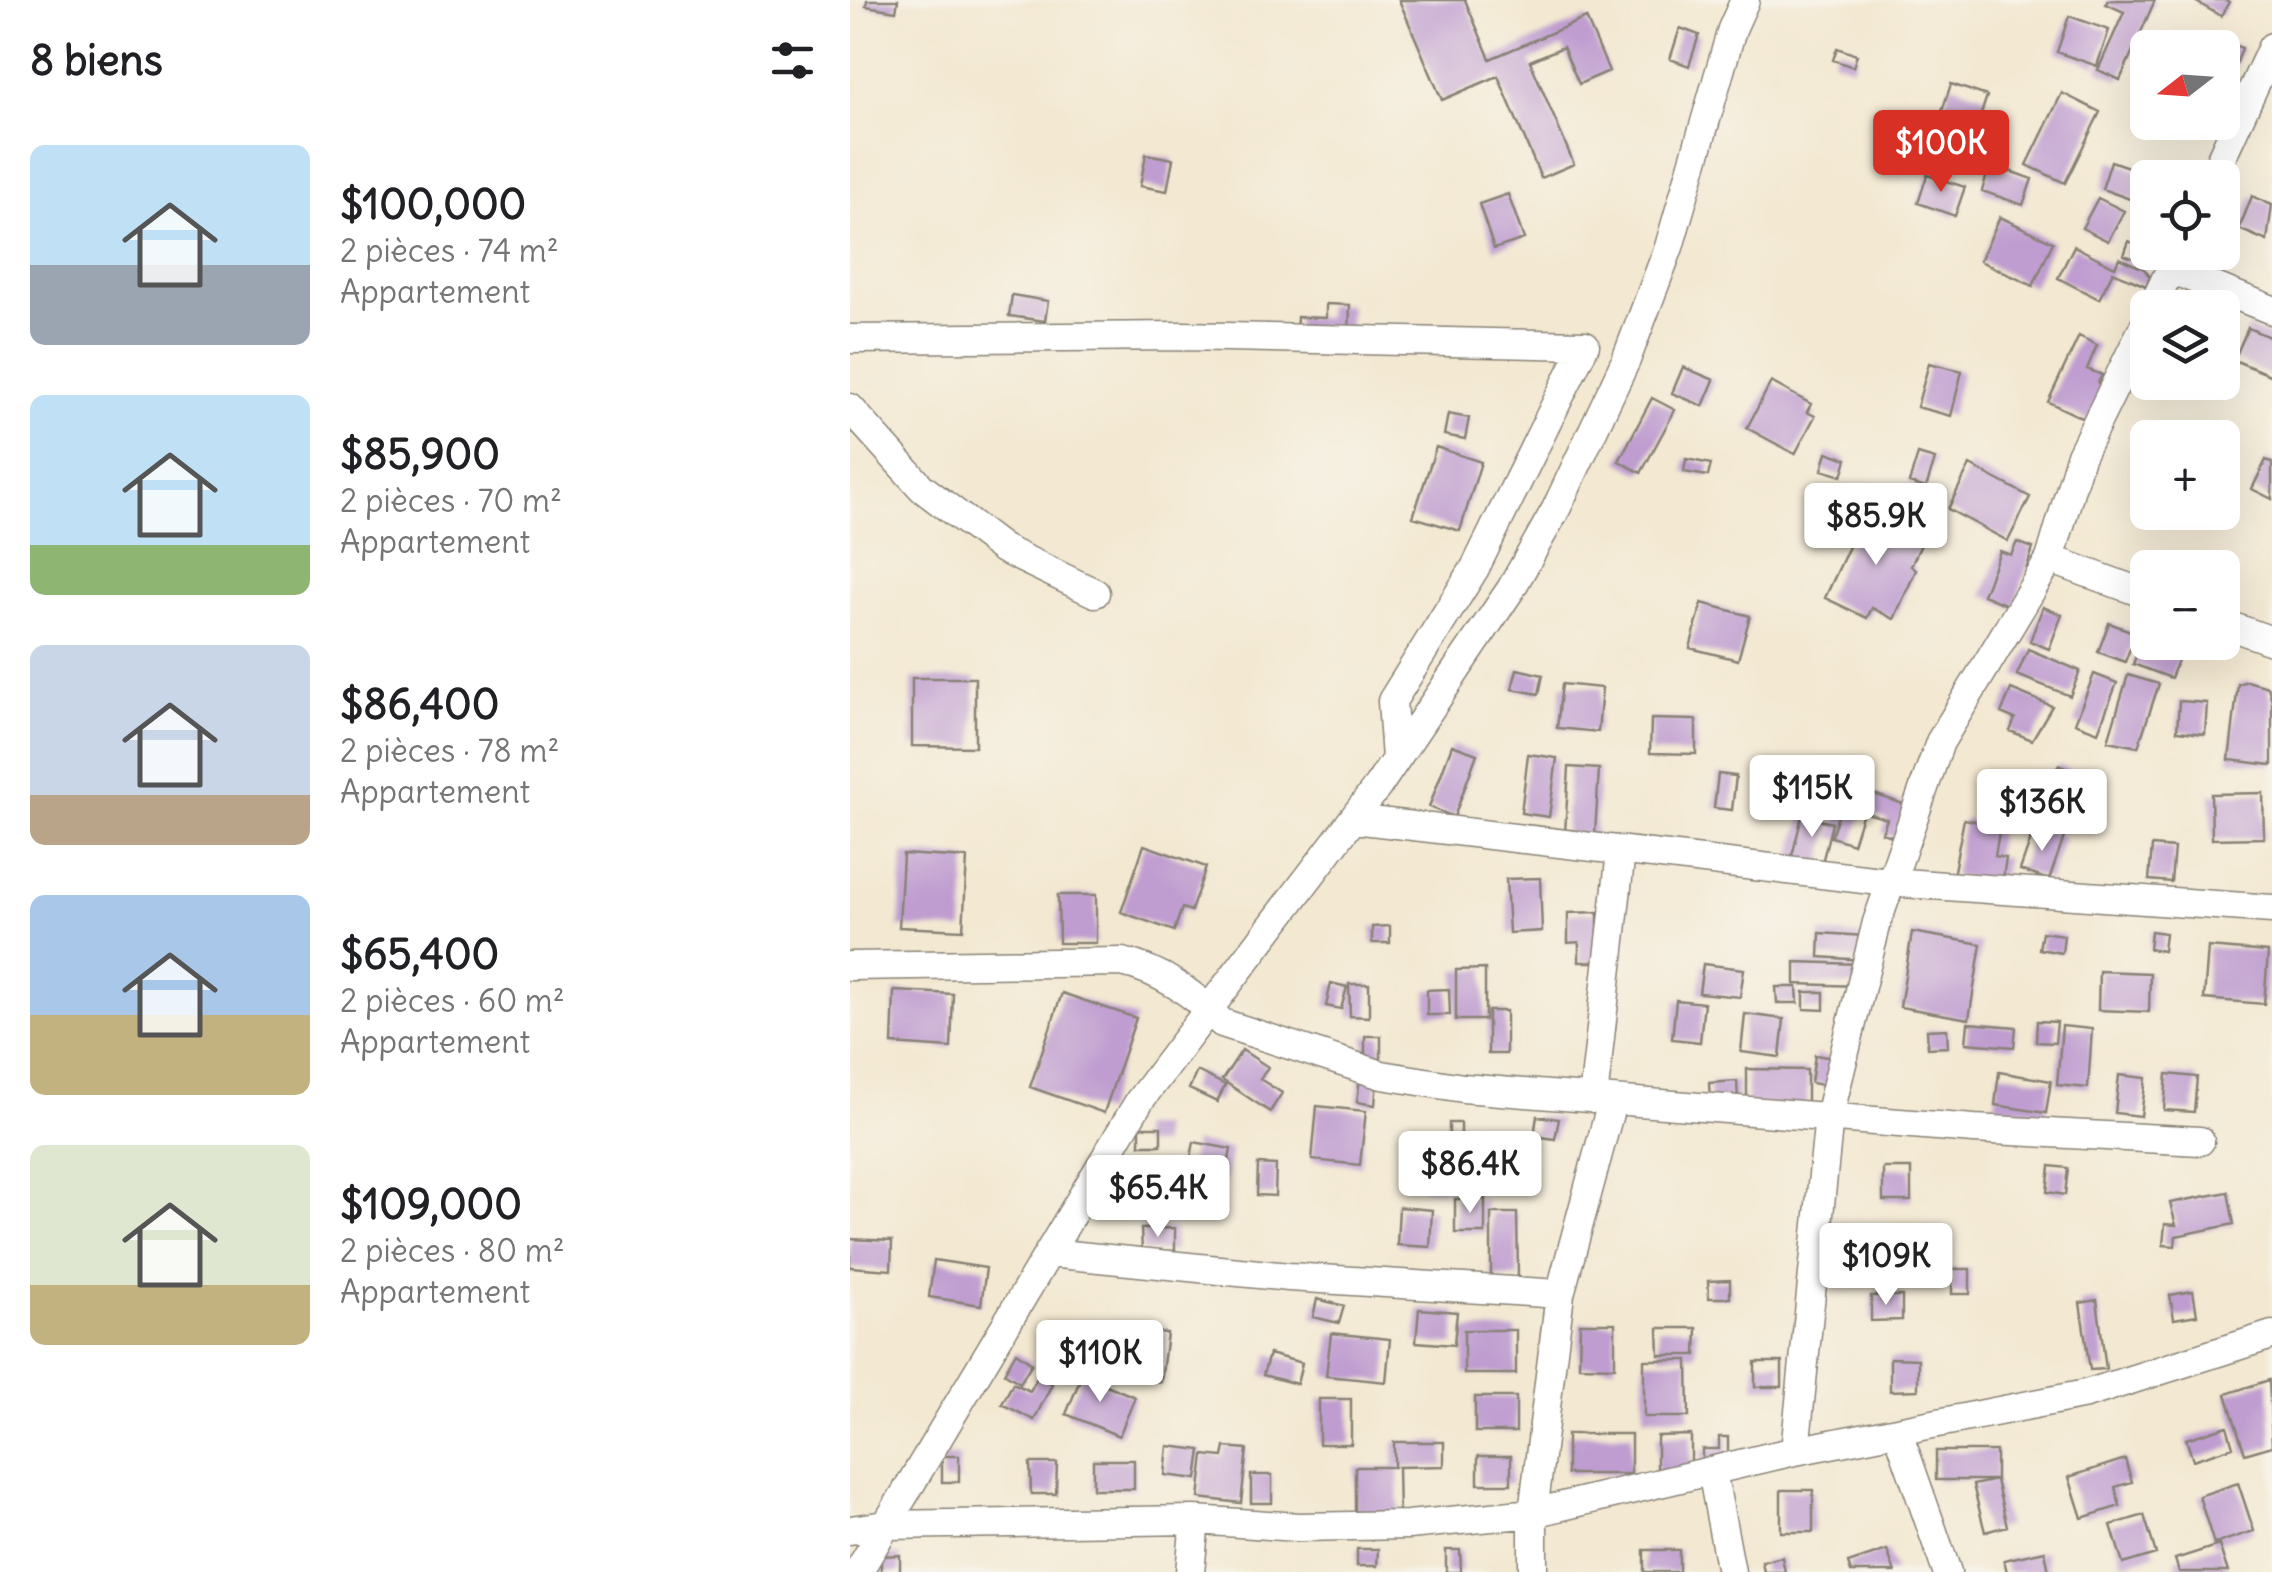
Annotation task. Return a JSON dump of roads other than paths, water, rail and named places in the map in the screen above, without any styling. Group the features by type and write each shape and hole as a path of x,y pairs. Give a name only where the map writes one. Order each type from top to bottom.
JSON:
{"street":[{"path":"858,1572 1140,1100 1354,819 1510,589 1556,508 1626,360 1669,247 1732,28 1746,0"},
{"path":"2220,160 2272,48"},
{"path":"2192,270 2272,310"},
{"path":"850,339 1182,336 1586,345 1474,568 1392,701 1396,759"},
{"path":"1795,1450 1828,1116 1890,882 1940,742 2050,559 2080,457 2130,355"},
{"path":"850,408 922,488 1003,549 1094,593"},
{"path":"2050,559 2130,588"},
{"path":"2240,629 2272,641"},
{"path":"1354,819 1890,882 2272,909"},
{"path":"1533,1572 1533,1513 1560,1294 1602,1101 1621,852"},
{"path":"850,966 1122,962 1144,967 1210,1009 1222,1024 1382,1074 1462,1088 2200,1141"},
{"path":"1049,1253 1289,1277 1560,1294"},
{"path":"850,1530 886,1525 1195,1520 1298,1526 1408,1525 1533,1513 1795,1450 2086,1394 2272,1335"},
{"path":"1898,1432 1947,1572"},
{"path":"1712,1470 1731,1572"},
{"path":"1190,1572 1195,1520"}]}
